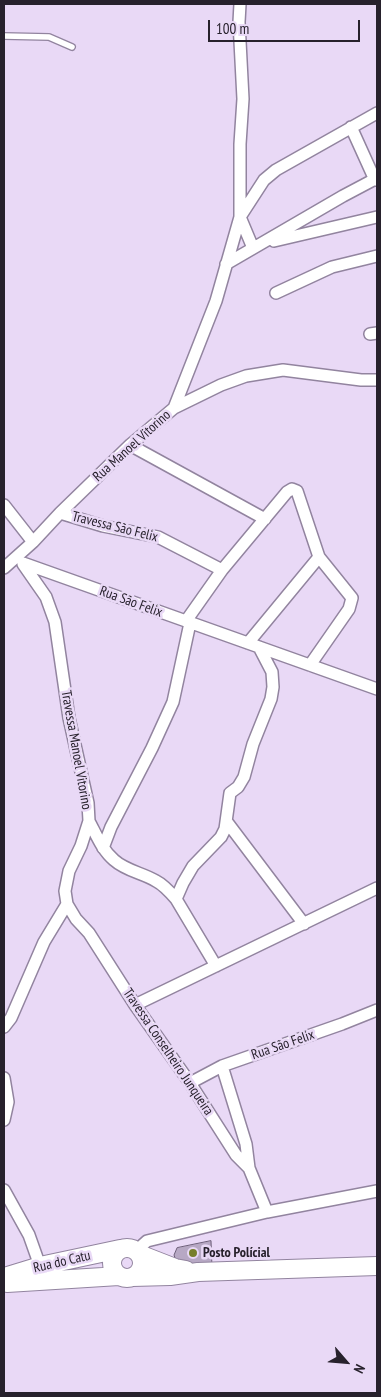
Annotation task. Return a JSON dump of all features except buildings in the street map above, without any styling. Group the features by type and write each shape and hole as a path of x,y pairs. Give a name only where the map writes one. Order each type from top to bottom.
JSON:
{"main road":[{"name":"Rua do Catu","path":"4,1277 40,1266 132,1251"},
{"path":"132,1251 142,1263 139,1271 126,1277 116,1273 112,1265 113,1256 132,1251 174,1268 198,1272"},
{"path":"4,1283 170,1276 198,1272 377,1266"}],"street":[{"path":"240,4 239,22 243,99 240,152 240,217 258,246"},
{"path":"174,408 216,301 240,217 264,180 276,170 377,113"},
{"path":"226,264 342,196 376,179 351,127"},
{"path":"258,246 377,217"},
{"path":"276,293 332,267 377,256"},
{"name":"Rua Manoel Vitorino","path":"4,568 19,562 33,542 60,513 130,445 174,408 246,376 283,370 361,380 377,380"},
{"path":"130,445 265,519"},
{"path":"104,848 110,827 152,748 173,702 188,622 222,570 287,492 292,489 297,491 319,557 352,598 352,602 310,665"},
{"path":"4,504 33,542"},
{"name":"Travessa São Felix","path":"60,513 103,526 158,537 222,570"},
{"path":"176,899 182,883 193,866 221,837 227,822 230,793 244,777 253,744 270,699 273,687 272,672 253,645 319,557"},
{"name":"Rua São Felix","path":"19,562 377,689"},
{"name":"Travessa Manoel Vitorino","path":"19,562 46,597 55,622 69,718 88,803 88,821 81,846 69,871 65,891 67,904"},
{"path":"88,821 114,861 155,880 169,890 216,966"},
{"path":"227,822 304,924"},
{"path":"135,1005 377,888"},
{"path":"4,1027 11,1018 44,942 67,904"},
{"name":"Travessa Conselheiro Junqueira","path":"67,904 76,919 89,933 135,1005 190,1083 236,1154 249,1168"},
{"name":"Rua São Felix","path":"190,1083 222,1066 377,1010"},
{"name":"Travessa Conselheiro Junqueira","path":"222,1066 246,1144 249,1168 267,1212"},
{"path":"4,1078 8,1102 4,1120"},
{"path":"4,1190 29,1235 40,1266"},
{"path":"132,1251 147,1241 267,1212 377,1191"}],"lane":[{"path":"4,36 49,38 72,47"}],"place":[{"name":"Posto Polícial","path":"193,1253"}]}
